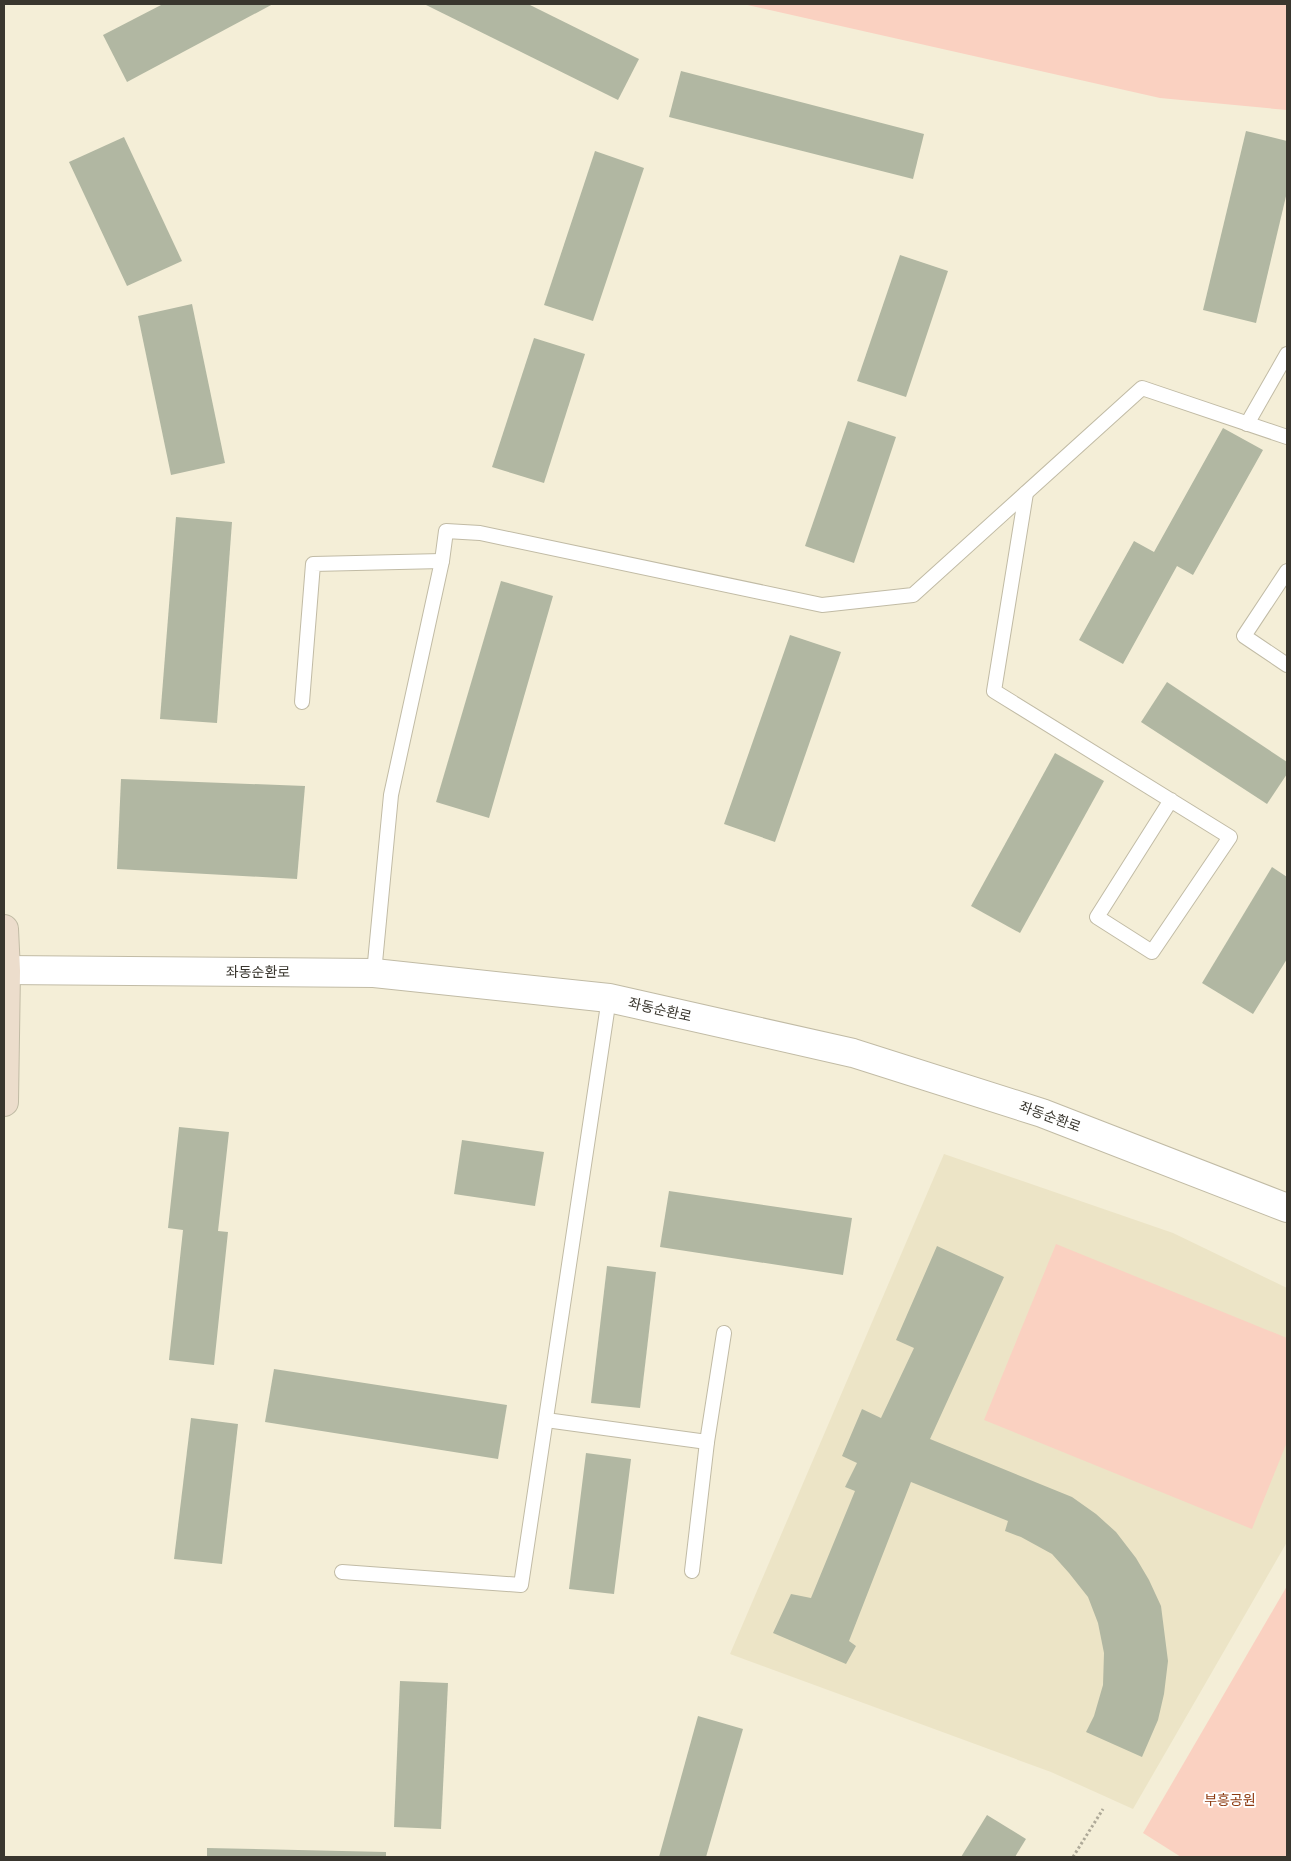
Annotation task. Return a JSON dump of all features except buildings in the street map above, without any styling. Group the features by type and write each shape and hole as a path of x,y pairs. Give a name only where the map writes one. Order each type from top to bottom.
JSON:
{"main road":[{"path":"4,929 4,1102"}],"street":[{"name":"좌동순환로","path":"5,970 374,972 609,998 862,1056 1042,1112 1287,1208"}],"lane":[{"path":"1247,424 1287,354"},
{"path":"374,972 391,795 442,562 446,530 480,533 822,605 913,595 1142,388 1287,437"},
{"path":"1026,493 994,691 1171,800 1230,837 1152,952 1097,917 1171,800"},
{"path":"302,702 314,564 442,562"},
{"path":"1287,571 1244,636 1287,665"},
{"path":"342,1572 521,1585 609,998"},
{"path":"692,1571 724,1332"},
{"path":"546,1420 708,1442"}],"path":[{"path":"1073,1857 1103,1808"}],"shaded area":[{"path":"944,1154 1173,1233 1287,1288 1287,1542 1133,1809 1051,1772 730,1654"}],"green space":[{"path":"743,4 1287,4 1287,110 1160,98"},
{"path":"1056,1244 1287,1338 1287,1442 1252,1529 984,1420"},
{"name":"부흥공원","path":"1287,1586 1287,1857 1181,1857 1143,1833"}]}
